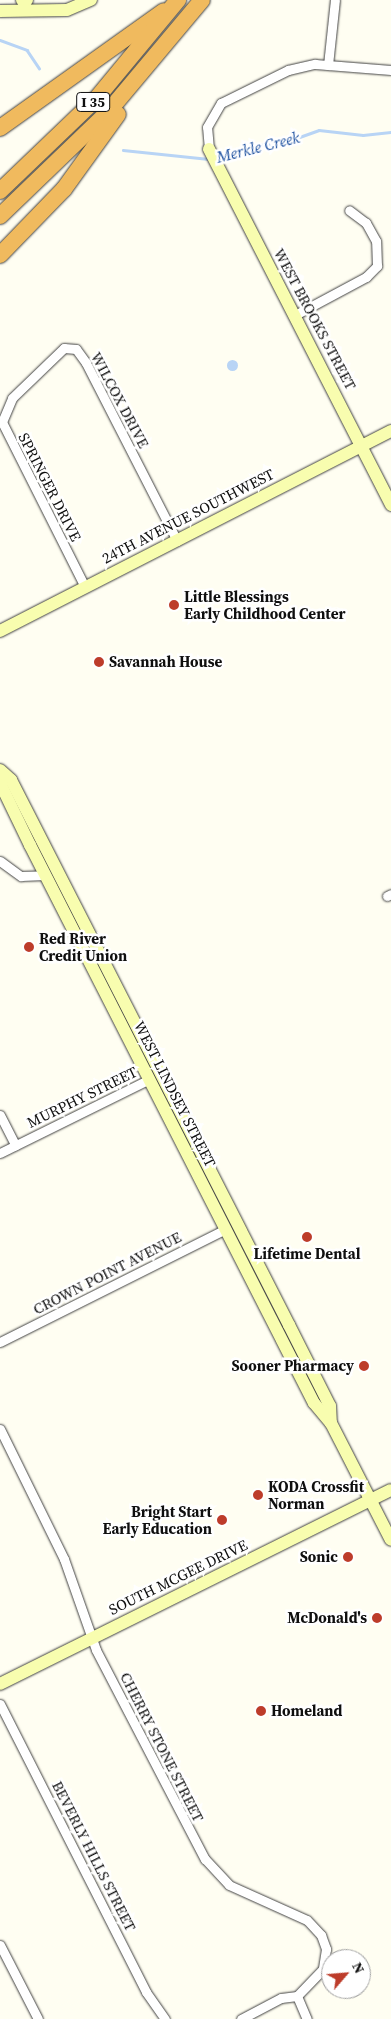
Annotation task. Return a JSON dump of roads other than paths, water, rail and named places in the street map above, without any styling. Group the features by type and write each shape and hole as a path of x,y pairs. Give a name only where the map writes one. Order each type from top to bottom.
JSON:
{"highway":[{"name":"I 35","path":"0,216 78,143 165,48 202,0"},
{"name":"I 35","path":"0,192 96,98 177,1"},
{"path":"0,128 177,1"},
{"path":"0,255 64,190 165,48"}],"street":[{"path":"22,0 27,0"},
{"path":"0,11 67,10 90,0"},
{"path":"328,65 335,0"},
{"path":"208,149 210,119 227,98 293,68 328,65 391,70"},
{"name":"WEST BROOKS STREET","path":"208,149 362,445 391,505"},
{"path":"295,315 366,277 377,266 376,241 366,223 349,210"},
{"name":"WILCOX DRIVE","path":"12,398 58,351 76,349 177,541"},
{"name":"SPRINGER DRIVE","path":"12,398 3,415 4,426 85,587"},
{"name":"24TH AVENUE SOUTHWEST","path":"0,631 391,430"},
{"name":"WEST LINDSEY STREET","path":"1,772 11,780 36,842 143,1052 226,1230 263,1288"},
{"path":"0,861 22,876 52,873"},
{"name":"WEST LINDSEY STREET","path":"156,1081 277,1316 330,1406 331,1423 391,1540"},
{"name":"MURPHY STREET","path":"0,1153 156,1081"},
{"path":"0,1115 15,1146"},
{"name":"CROWN POINT AVENUE","path":"0,1342 226,1230"},
{"name":"CHERRY STONE STREET","path":"0,1429 64,1559 93,1637 205,1859 230,1884 307,1920 321,1935 326,1949 323,1968 297,1996"},
{"name":"SOUTH MCGEE DRIVE","path":"0,1684 391,1490"},
{"name":"BEVERLY HILLS STREET","path":"0,1704 146,1992 165,2019"},
{"path":"0,1945 38,2019"},
{"path":"241,2019 281,1998 297,1996 307,2019"}],"water":[{"path":"232,359 238,365 232,371 226,365"}],"waterway":[{"name":"Merkle Creek","path":"0,40 27,50 39,68"},
{"name":"Merkle Creek","path":"219,158 251,145 280,144 319,130 363,135 391,132"},
{"name":"Merkle Creek","path":"123,150 209,159"}],"place":[{"name":"Little Blessings Early Childhood Center","path":"174,605"},
{"name":"Savannah House","path":"99,662"},
{"name":"Red River Credit Union","path":"29,947"},
{"name":"Lifetime Dental","path":"307,1237"},
{"name":"Sooner Pharmacy","path":"364,1366"},
{"name":"KODA Crossfit Norman","path":"258,1495"},
{"name":"Bright Start Early Education","path":"222,1520"},
{"name":"Sonic","path":"348,1557"},
{"name":"McDonald's","path":"377,1618"},
{"name":"Homeland","path":"261,1711"}]}
